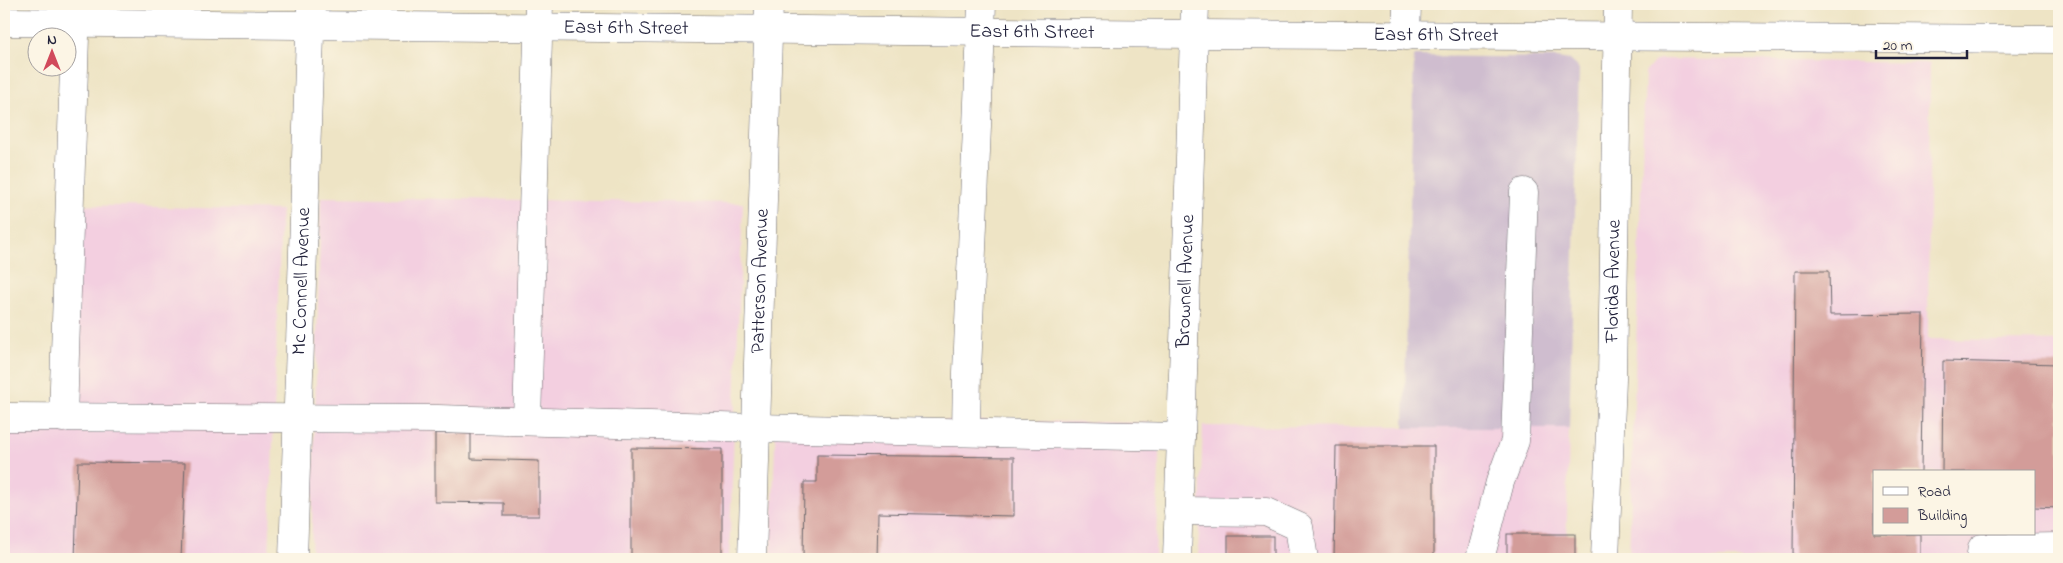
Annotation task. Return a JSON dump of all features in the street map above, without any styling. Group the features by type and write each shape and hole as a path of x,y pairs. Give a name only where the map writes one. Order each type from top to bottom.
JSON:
{"street":[{"path":"966,432 966,372 982,4"},
{"name":"Brownell Avenue","path":"1178,559 1195,4"},
{"path":"1406,36 1407,4"},
{"name":"Florida Avenue","path":"1605,559 1612,379 1618,4"},
{"path":"63,418 76,14"},
{"name":"East 6th Street","path":"4,22 76,14 768,16 982,32 2059,39"},
{"name":"Mc Connell Avenue","path":"293,559 310,15"},
{"path":"527,421 539,16"},
{"name":"Patterson Avenue","path":"752,559 768,16"},
{"path":"1480,559 1500,482 1516,441 1524,192"},
{"path":"4,418 297,418 527,421 1181,437"},
{"path":"1178,511 1266,512 1299,527 1304,559"},
{"path":"1980,559 1982,548 2059,547"}],"shaded area":[{"path":"1414,56 1558,58 1569,60 1579,69 1569,428 1404,428"},
{"path":"1660,59 1930,63 1928,339 2059,341 2059,559 1629,559 1645,73 1654,62"},
{"path":"321,197 743,203 729,559 311,559"},
{"path":"77,205 281,210 269,559 4,559 4,410 72,411"},
{"path":"776,418 1161,423 1155,559 771,559"},
{"path":"1203,426 1569,428 1566,559 1198,559"}],"building":[{"path":"1795,271 1829,271 1830,315 1923,314 1921,470 1873,470 1873,536 1920,536 1920,559 1793,558"},
{"path":"1943,361 2059,364 2059,508 2036,507 2036,470 1942,470"},
{"path":"435,433 471,434 471,459 539,461 539,516 504,516 504,503 435,502"},
{"path":"1336,446 1434,446 1434,559 1334,559"},
{"path":"631,448 722,449 722,559 631,559"},
{"path":"817,455 1014,457 1014,516 878,513 877,559 803,559 804,482 817,482"},
{"path":"78,462 185,463 181,559 75,559"},
{"path":"1507,534 1575,534 1575,559 1507,559"},
{"path":"1228,536 1273,536 1273,559 1228,559"}]}
